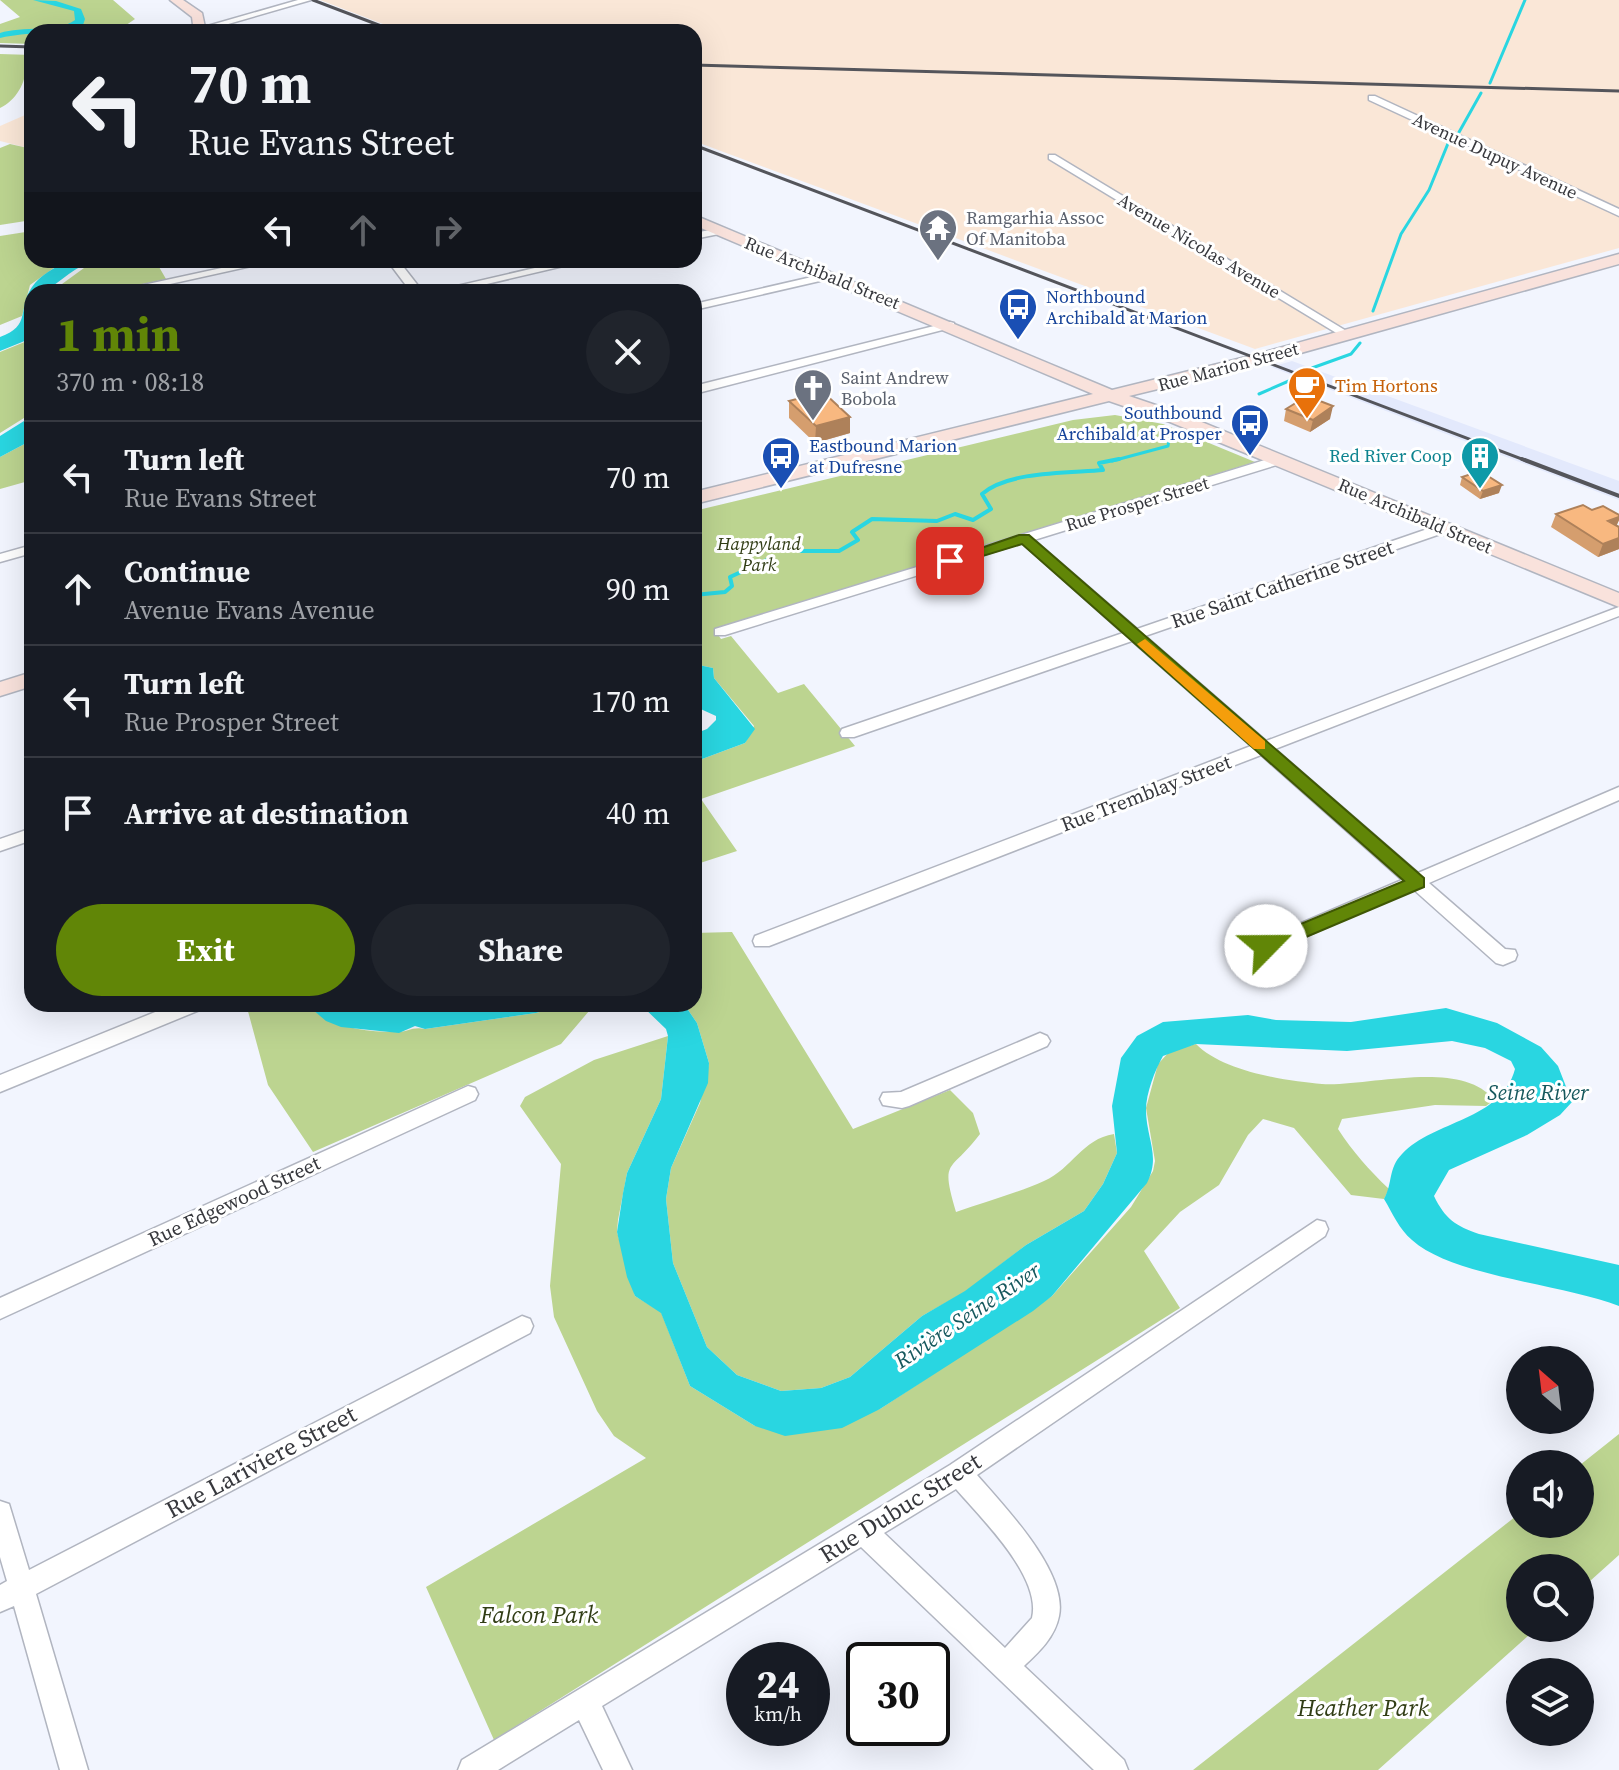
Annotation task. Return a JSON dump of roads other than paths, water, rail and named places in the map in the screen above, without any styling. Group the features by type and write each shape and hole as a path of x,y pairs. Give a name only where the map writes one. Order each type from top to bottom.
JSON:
{"main road":[{"path":"176,0 198,16 199,24"},
{"name":"Rue Archibald Street","path":"702,223 1619,601"},
{"name":"Rue Marion Street","path":"702,494 1169,382 1619,259"},
{"name":"Rue Archibald Street","path":"950,325 966,327 1092,376 1120,394"},
{"path":"1062,408 1163,413 1163,391 1169,382 1092,376"},
{"path":"1062,408 1073,399 1070,377"},
{"path":"0,689 24,682"}],"street":[{"path":"224,24 307,0"},
{"name":"Avenue Dupuy Avenue","path":"1372,98 1619,213"},
{"name":"Avenue Nicolas Avenue","path":"1052,157 1347,335"},
{"path":"702,234 720,231"},
{"path":"156,284 235,268"},
{"path":"398,268 411,284"},
{"path":"474,284 547,268"},
{"path":"702,305 829,276"},
{"path":"702,388 950,325"},
{"name":"Rue Prosper Street","path":"720,632 1278,460"},
{"name":"Rue Saint Catherine Street","path":"848,733 1444,528"},
{"path":"1024,538 1503,958 1508,955"},
{"path":"0,558 24,551"},
{"name":"Rue Tremblay Street","path":"762,941 1619,611"},
{"path":"1266,946 1418,883 1619,793"},
{"path":"0,845 24,837"},
{"path":"0,1084 176,1012"},
{"path":"890,1099 902,1100 1040,1041"},
{"name":"Rue Edgewood Street","path":"0,1309 468,1094"},
{"name":"Rue Dubuc Street","path":"472,1770 959,1473 1317,1229"},
{"name":"Rue Lariviere Street","path":"11,1593 522,1326"},
{"path":"959,1473 1042,1582 1047,1613 1033,1640 1006,1665"},
{"path":"0,1513 11,1593 74,1770"},
{"path":"863,1531 1114,1770"},
{"path":"584,1700 618,1770"}],"water":[{"path":"33,0 56,1 81,9 85,19 83,24 68,24 75,20 74,11"},
{"path":"24,30 24,35 0,38 0,33"},
{"path":"54,268 78,268 55,284 34,284"},
{"path":"24,308 24,341 0,351 0,337 10,333 20,322"},
{"path":"24,421 24,444 0,457 0,436"},
{"path":"702,666 713,668 714,678 755,729 745,743 702,759 702,731 716,720 716,716 702,710"},
{"name":"Seine River","path":"1446,1008 1497,1023 1541,1047 1558,1066 1572,1102 1560,1115 1527,1135 1449,1170 1434,1196 1447,1216 1458,1225 1479,1234 1619,1265 1619,1306 1481,1271 1430,1253 1403,1231 1384,1199 1395,1165 1402,1154 1415,1143 1482,1110 1496,1099 1515,1069 1511,1061 1485,1048 1452,1041 1347,1051 1196,1044 1163,1056 1152,1082 1146,1110 1153,1164 1147,1183 1052,1296 880,1409 842,1428 785,1436 755,1426 690,1386 661,1313 635,1296 627,1277 617,1232 623,1193 627,1173 661,1099 668,1036 666,1029 648,1012 689,1012 697,1023 709,1063 708,1083 671,1168 666,1199 673,1263 707,1347 737,1375 781,1391 821,1388 850,1377 922,1316 965,1291 1026,1245 1084,1211 1103,1184 1117,1153 1112,1106 1121,1058 1137,1036 1163,1022 1248,1015 1276,1020 1351,1022"},
{"path":"315,1012 539,1012 425,1029 415,1026 399,1033 341,1027 326,1021"}],"waterway":[{"path":"1490,83 1525,0"},
{"path":"1458,134 1481,93"},
{"path":"1373,311 1401,234 1429,190 1449,141"},
{"path":"1312,368 1351,354 1360,343"},
{"path":"1259,394 1298,377"},
{"path":"1200,418 1219,408"},
{"path":"1112,461 1168,446 1169,439 1179,436 1178,431"},
{"path":"801,551 839,551 858,540 852,532 872,519 937,521 955,514 973,520 991,509 982,494 993,486 1040,474 1103,470 1099,463 1119,459"},
{"path":"702,594 725,592 732,586 730,577 767,560"}],"railway":[{"path":"313,0 376,24"},
{"path":"0,46 24,47"},
{"path":"702,65 1619,91"},
{"path":"702,148 1527,461"},
{"path":"1522,459 1619,496"}],"place":[{"name":"Ramgarhia Assoc Of Manitoba","path":"938,262"},
{"name":"Northbound Archibald at Marion","path":"1018,341"},
{"name":"Tim Hortons","path":"1307,420"},
{"name":"Saint Andrew Bobola","path":"813,422"},
{"name":"Southbound Archibald at Prosper","path":"1250,457"},
{"name":"Eastbound Marion at Dufresne","path":"781,490"},
{"name":"Red River Coop","path":"1480,490"}],"park label":[{"name":"Happyland Park","path":"759,554"},
{"name":"Falcon Park","path":"539,1615"},
{"name":"Heather Park","path":"1363,1708"}],"water label":[{"name":"Rivière Seine River","path":"967,1315"}]}
